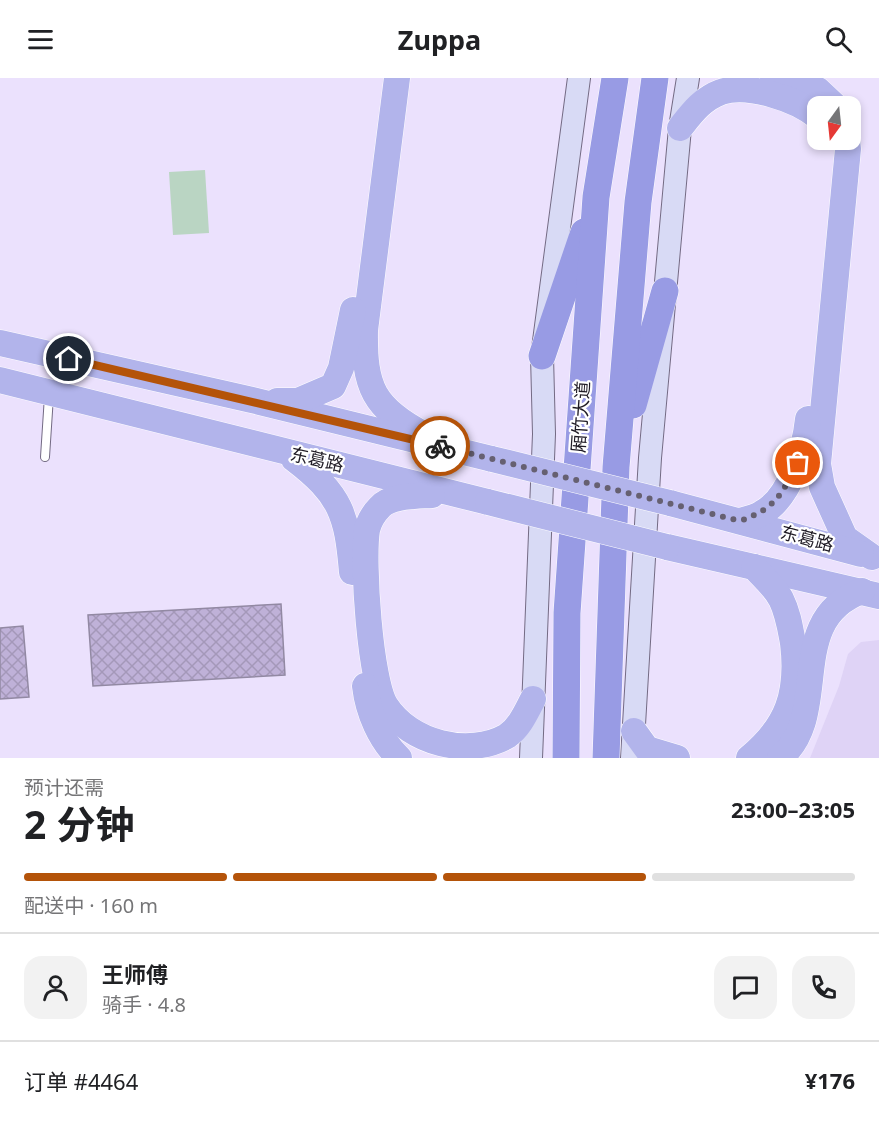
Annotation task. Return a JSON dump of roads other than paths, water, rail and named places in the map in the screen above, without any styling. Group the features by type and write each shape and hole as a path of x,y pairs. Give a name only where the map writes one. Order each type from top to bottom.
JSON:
{"highway":[{"name":"厢竹大道","path":"566,758 567,613 596,197 615,78"},
{"path":"606,758 616,467 638,202 655,78"},
{"path":"542,356 596,197"},
{"path":"616,467 665,291"}],"main road":[{"path":"252,400 298,401 319,394 333,386 351,326 386,78"},
{"path":"397,78 365,330 364,360 370,384 383,408 449,448"},
{"path":"531,758 544,434 542,356 579,78"},
{"path":"633,758 650,458 680,128 688,78"},
{"path":"773,78 818,90 824,96"},
{"path":"680,128 704,101 722,92 738,89 791,100 807,110"},
{"path":"740,521 764,513 783,492 798,463 806,434 838,160 836,150"},
{"path":"848,150 818,464 822,487 845,538 875,558"},
{"name":"东葛路","path":"0,343 252,400 449,448 740,521 875,558"},
{"name":"东葛路","path":"0,380 668,548 871,593"},
{"path":"286,453 320,479 345,516 370,713 391,750 399,758"},
{"path":"456,493 402,498 382,504 372,516 368,528 365,581 376,679 384,705 406,729 421,739 464,747 488,744 507,735 522,720 533,699"},
{"path":"749,758 764,746 782,723 795,685 789,618 780,597 754,567"},
{"path":"780,758 792,748 801,728 816,640 825,617 844,598 871,593"},
{"path":"634,732 647,749 677,758"}],"lane":[{"path":"45,457 50,393"}]}
